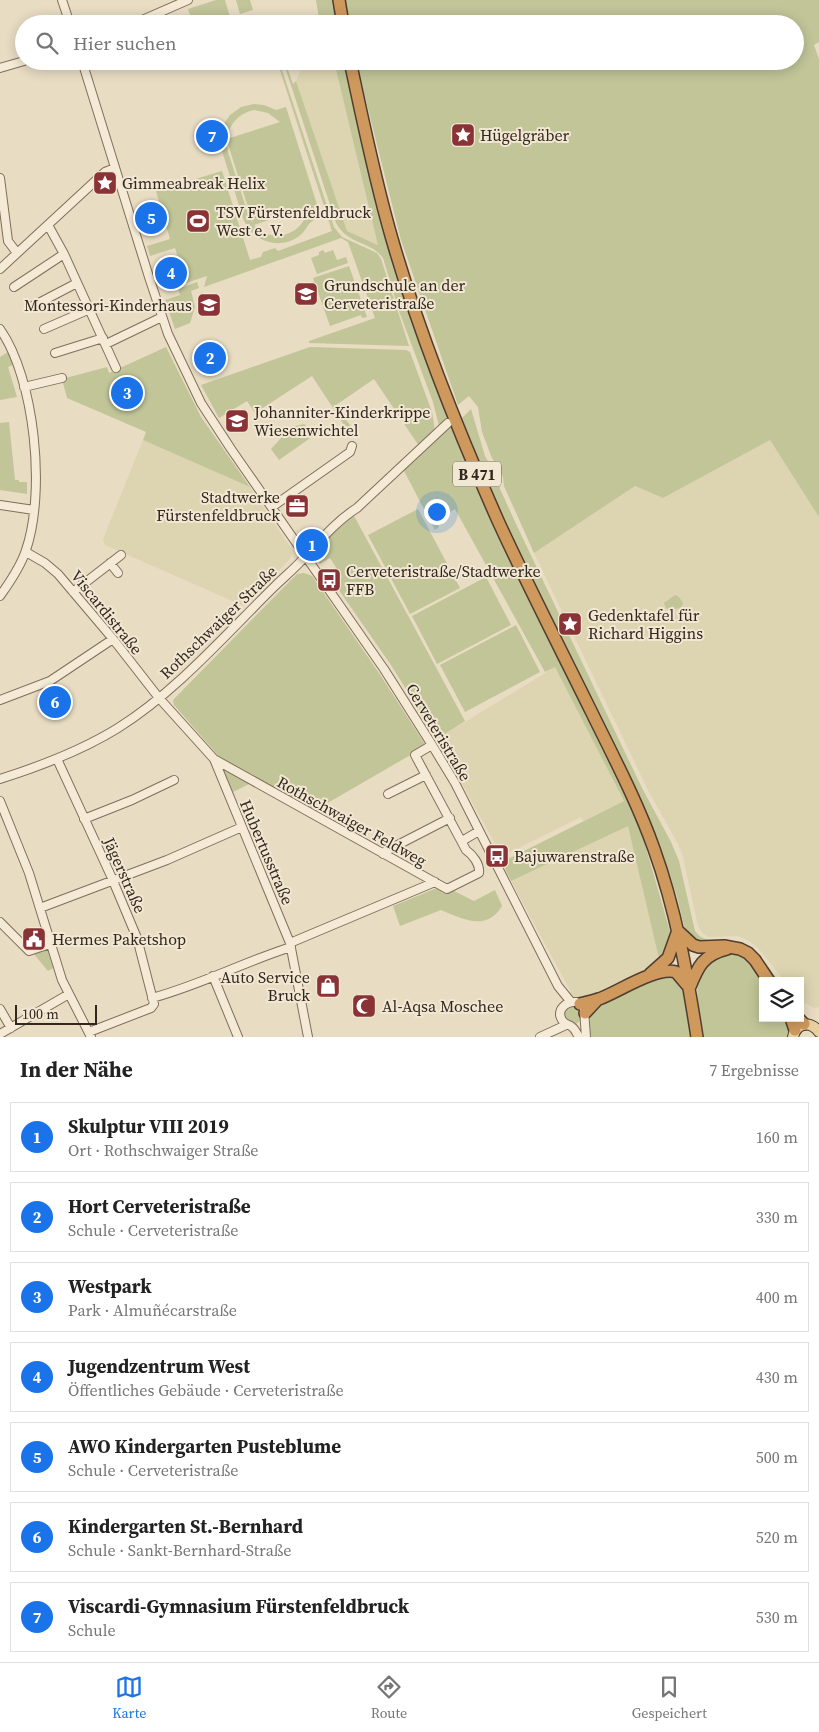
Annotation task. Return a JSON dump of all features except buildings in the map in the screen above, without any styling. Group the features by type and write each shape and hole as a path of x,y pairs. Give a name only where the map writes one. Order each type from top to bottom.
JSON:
{"highway":[{"path":"339,0 342,15"},
{"name":"B 471","path":"352,70 369,150 392,240 425,340 467,450 496,517 619,768 643,821 660,866 678,931 697,1037"},
{"path":"644,978 668,958 678,931 689,943 699,947 724,946 748,953 766,977"},
{"path":"689,989 703,960 716,952 734,948"},
{"path":"577,1009 644,978 673,971 681,976 689,989"}],"street":[{"path":"62,0 67,15"},
{"path":"154,15 188,0"},
{"path":"0,68 15,64"},
{"name":"Cerveteristraße","path":"85,70 162,317 176,352 201,403 384,669 432,745 455,783 558,986 577,1009 586,1037"},
{"path":"0,269 105,172 115,168"},
{"path":"0,178 8,241 17,254"},
{"path":"48,224 64,254 116,368"},
{"path":"14,287 64,254"},
{"path":"31,307 77,283"},
{"path":"44,329 90,310"},
{"path":"54,353 105,341 162,317"},
{"path":"0,329 13,354 24,387 35,451 36,479 34,510 26,552 0,596"},
{"path":"24,387 62,378"},
{"name":"Rothschwaiger Straße","path":"0,779 57,759 117,728 159,698 306,556 336,524 357,508 448,423"},
{"path":"272,507 350,452 352,446"},
{"path":"0,504 34,510"},
{"name":"Viscardistraße","path":"26,552 52,568 113,639 159,698"},
{"path":"73,592 121,555"},
{"path":"110,563 118,573"},
{"path":"0,700 50,681 113,639"},
{"name":"Hubertusstraße","path":"159,698 214,759 290,945 308,1037"},
{"path":"432,745 415,755 462,840 479,831"},
{"name":"Jägerstraße","path":"57,759 137,938 154,1006 90,1034"},
{"name":"Rothschwaiger Feldweg","path":"214,759 447,889 479,873 472,855 466,850 462,840"},
{"path":"388,794 426,774"},
{"path":"84,819 174,780"},
{"path":"0,801 29,873 62,980 90,1034"},
{"path":"383,854 450,818"},
{"path":"40,908 172,858 242,827"},
{"path":"152,998 198,983 435,882"},
{"path":"0,922 29,951 50,944"},
{"path":"212,976 238,1037"},
{"path":"0,1034 69,994"},
{"path":"0,1009 11,1028"},
{"path":"543,1035 569,1026 578,1025 577,1009 561,1010 561,1016 569,1026 580,1037"},
{"path":"543,1035 561,1016"}],"shaded area":[{"path":"300,70 336,70 379,245 347,231 296,81"},
{"path":"143,440 250,487 290,547 292,555 289,560 244,606 105,545 103,539"},
{"path":"770,440 819,517 819,1007 814,1008 804,1002 804,977 782,977 758,948 749,941 738,936 709,937 702,933 698,926 683,857 678,844 648,790 534,553 635,486 663,498"},
{"path":"555,667 624,801 583,821 581,817 502,856 437,739"},
{"path":"628,825 660,963 634,979 593,997 575,1000 569,995 571,992 511,881"}],"green space":[{"path":"216,0 225,0 229,15 190,15 188,9"},
{"path":"236,0 250,0 253,10 240,14"},
{"path":"316,0 334,0 336,15 318,15"},
{"path":"344,0 819,0 819,42 814,45 819,59 819,517 770,440 663,498 635,486 534,553 504,486 503,477 492,458 482,432 478,407 469,396 458,405 401,240 358,70 804,70 804,15 346,15"},
{"path":"280,70 282,70 334,227 342,237 377,253 381,259 409,346 309,343 309,341 375,318 348,242 341,238 204,287 207,276 186,283 175,248 150,256 147,246 170,239 156,191 222,171 250,260 261,257 263,252 275,248 278,251 332,231"},
{"path":"286,70 288,70 293,84 296,81 347,231 378,245 336,70 348,70 449,417 439,426 433,402 399,311 383,258 372,248 347,236 336,223"},
{"path":"254,104 264,105 276,110 286,107 321,217 312,221 302,234 290,241 273,243 266,241 252,232 243,218 222,151 220,138 223,125 230,115 241,107","holes":["254,110 268,113 280,122 227,139 232,124 239,117","227,141 253,223 249,217 228,152","307,207 301,224 287,234 269,235 254,225"]},
{"path":"323,250 325,253 333,250 337,260 346,257 348,263 317,274 311,258 319,255 319,252"},
{"path":"349,266 367,317 362,318 361,315 330,326 313,278"},
{"path":"197,282 199,288 191,291 195,307 190,323 175,329 165,300 180,295 178,289"},
{"path":"166,347 201,417 250,487 143,440 146,432 67,398 62,379 107,367 109,373"},
{"path":"310,347 406,350 410,352 432,412 435,431 419,446 374,379 336,405 356,434 352,437 312,376 255,413 247,401 219,418 201,385"},
{"path":"8,352 13,365 8,367 17,397 0,400 0,357"},
{"path":"471,409 485,456 499,479 500,489 517,526 642,788 671,842 679,861 695,931 700,936 712,941 741,944 695,944 686,933 676,893 631,781 488,485 462,418"},
{"path":"9,422 15,480 27,482 27,494 0,490 0,423"},
{"path":"304,424 316,434 279,460 271,449 291,427"},
{"path":"451,425 611,760 640,827 671,935 660,963 628,826 511,881 502,862 624,801 555,667 545,672 455,509 436,520 439,527 435,530 403,469"},
{"path":"418,509 460,588 410,614 368,535"},
{"path":"353,514 465,721 437,739 391,665 334,583 342,577 330,558 320,564 311,552"},
{"path":"304,573 312,576 379,673 426,746 312,812 222,760 174,705 173,700 297,574"},
{"path":"486,577 511,625 437,664 412,616"},
{"path":"675,595 683,603 681,608 669,610 664,603"},
{"path":"516,625 540,672 465,712 440,665"},
{"path":"225,768 251,783 233,792 224,771"},
{"path":"437,888 443,893 452,890 474,901 495,890 502,906 489,919 481,921 466,920 441,910 400,926 393,906"},
{"path":"47,948 53,968 48,971 33,953"},
{"path":"755,952 775,977 771,977"},
{"path":"724,954 734,954 749,960 760,977 759,1022 789,1022 791,1025 789,1037 704,1037 698,1000 698,981 704,966"},
{"path":"668,973 681,983 691,1037 591,1037 590,1020 592,1013 600,1004 617,994"},
{"path":"573,1006 579,1009 582,1015 579,1021 573,1024 567,1021 564,1015 567,1009"}],"place":[{"name":"Hügelgräber","path":"463,135"},
{"name":"Viscardi-Gymnasium Fürstenfeldbruck","path":"212,136"},
{"name":"Gimmeabreak Helix","path":"105,183"},
{"name":"AWO Kindergarten Pusteblume","path":"151,218"},
{"name":"TSV Fürstenfeldbruck West e. V.","path":"198,221"},
{"name":"Jugendzentrum West","path":"171,273"},
{"name":"Grundschule an der Cerveteristraße","path":"306,294"},
{"name":"Montessori-Kinderhaus","path":"209,305"},
{"name":"Hort Cerveteristraße","path":"210,358"},
{"name":"Westpark","path":"127,393"},
{"name":"Johanniter-Kinderkrippe Wiesenwichtel","path":"237,421"},
{"name":"Stadtwerke Fürstenfeldbruck","path":"297,506"},
{"name":"Skulptur VIII 2019","path":"312,545"},
{"name":"Cerveteristraße/Stadtwerke FFB","path":"329,580"},
{"name":"Gedenktafel für Richard Higgins","path":"570,624"},
{"name":"Kindergarten St.-Bernhard","path":"55,702"},
{"name":"Bajuwarenstraße","path":"497,856"},
{"name":"Hermes Paketshop","path":"34,939"},
{"name":"Auto Service Bruck","path":"328,986"},
{"name":"Al-Aqsa Moschee","path":"364,1006"}]}
